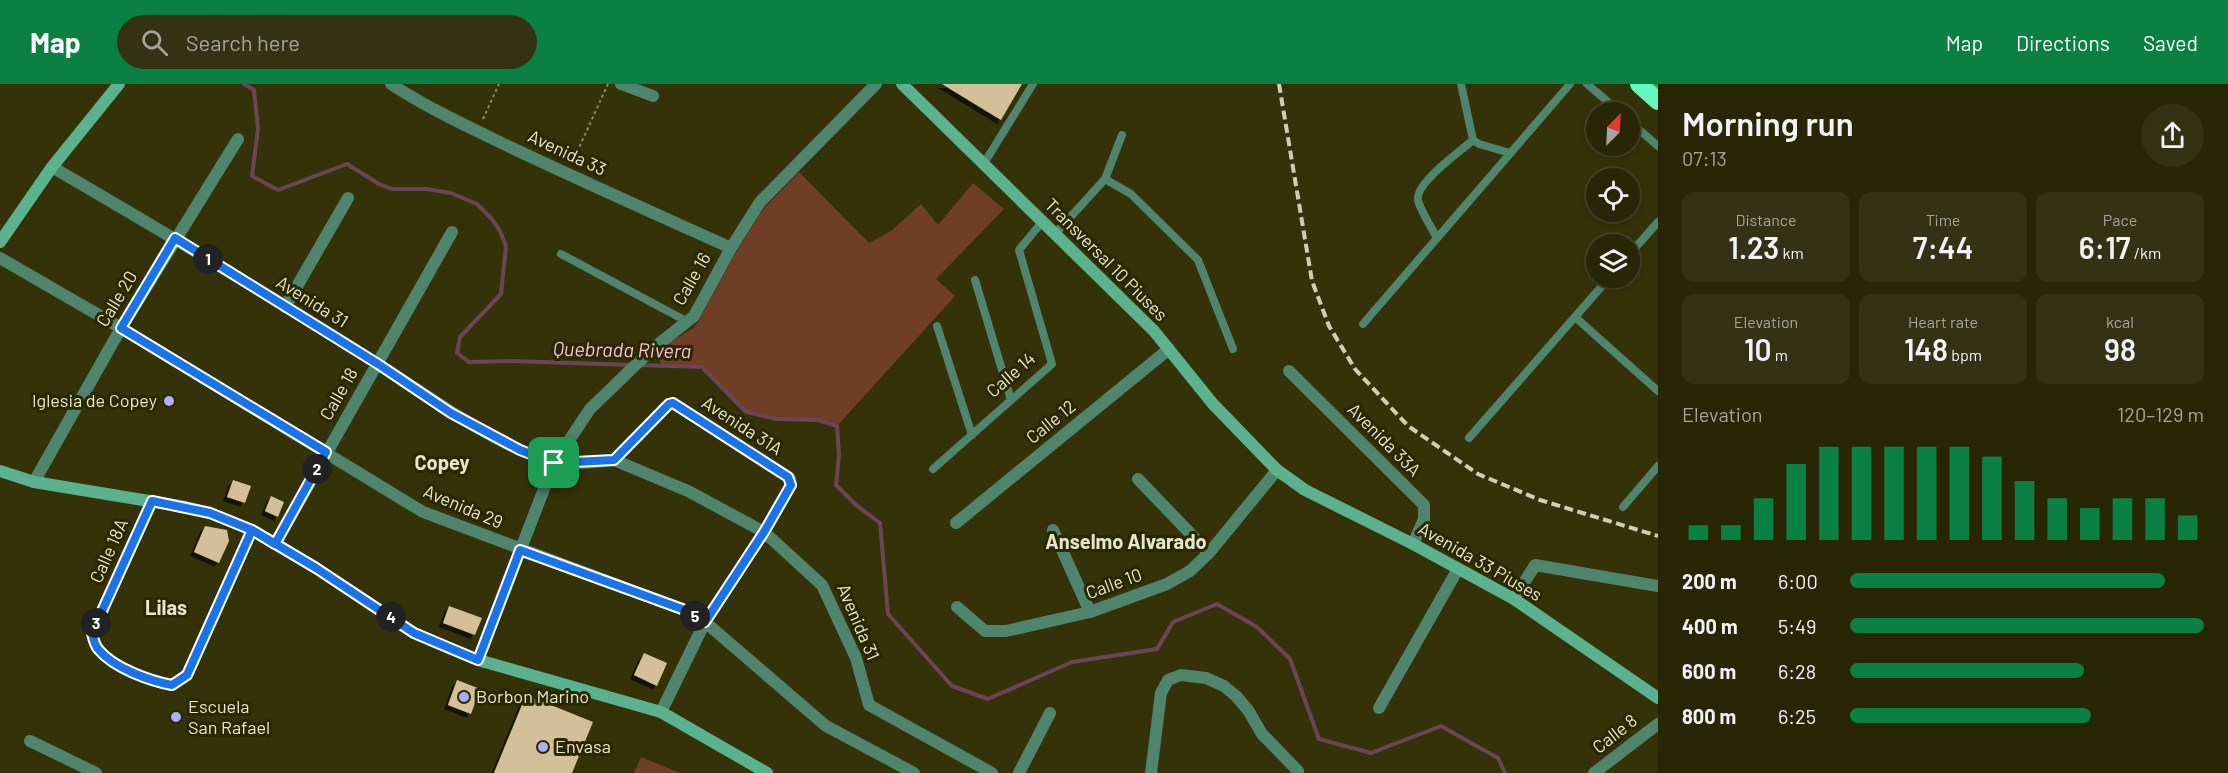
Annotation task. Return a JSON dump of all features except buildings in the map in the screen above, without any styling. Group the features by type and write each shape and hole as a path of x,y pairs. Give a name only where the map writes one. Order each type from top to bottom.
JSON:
{"highway":[{"path":"1639,84 1658,101"}],"main road":[{"path":"0,242 52,167 119,84"},
{"name":"Transversal 10 Piuses","path":"902,84 982,165 1154,331 1213,404 1277,470"},
{"name":"Avenida 33 Piuses","path":"1277,470 1305,490 1413,544 1514,599 1658,698"},
{"path":"0,471 34,482 210,513 252,530 316,568 414,633 478,660 661,712 767,773"}],"street":[{"name":"Avenida 33","path":"391,84 415,100 566,174 731,248"},
{"path":"621,84 653,96"},
{"name":"Calle 16","path":"478,660 554,463 590,409 651,350 688,322 760,202 876,84"},
{"name":"Calle 20","path":"34,482 121,328 238,139"},
{"name":"Avenida 31","path":"52,167 175,238 378,364 451,413 520,450 554,463"},
{"path":"285,308 348,198"},
{"name":"Calle 18","path":"275,544 452,232"},
{"name":"Avenida 29","path":"0,258 121,328 423,512 682,609 705,622 825,726 914,773"},
{"name":"Calle 12","path":"956,523 1169,349"},
{"name":"Avenida 33A","path":"1289,371 1424,505 1424,519 1413,544"},
{"name":"Avenida 31A","path":"614,460 669,404 673,403 788,477 791,485 764,532"},
{"name":"Avenida 31","path":"614,460 688,491 764,532 822,585 856,658 869,705 992,773"},
{"path":"554,463 614,460"},
{"name":"Calle 10","path":"957,607 985,631 1006,631 1090,612 1167,584 1190,571 1209,554 1277,470"},
{"path":"1138,479 1209,554"},
{"name":"Calle 18A","path":"152,501 92,633 97,649 113,662 156,682 172,685 187,675 252,530"},
{"path":"1053,530 1090,612"},
{"path":"661,712 705,622 764,532"},
{"path":"1514,599 1535,565 1658,586"},
{"path":"1379,708 1458,569"},
{"path":"1151,773 1161,693 1168,680 1181,675 1206,678 1224,686 1248,710 1262,734 1298,771"},
{"path":"1019,773 1050,713"},
{"name":"Calle 8","path":"1594,773 1658,724"},
{"path":"30,741 96,773"}],"lane":[{"path":"982,165 1033,84"},
{"path":"1461,84 1473,140 1510,153"},
{"path":"1363,324 1570,84"},
{"path":"1587,84 1608,102"},
{"path":"1640,130 1658,146"},
{"path":"1055,234 1105,179 1122,135"},
{"path":"1437,238 1418,200 1419,190 1427,180 1473,140"},
{"path":"1105,179 1131,194 1198,260 1233,349"},
{"name":"Calle 14","path":"933,469 1052,364 1019,250 1042,222"},
{"path":"1640,242 1658,222"},
{"path":"561,254 688,322"},
{"path":"975,280 1011,400"},
{"path":"1469,438 1600,288"},
{"path":"1575,317 1658,391"},
{"path":"937,326 972,435"},
{"path":"1623,507 1658,466"}],"path":[{"path":"477,131 499,84"},
{"path":"566,174 608,84"}],"shaded area":[{"path":"799,172 869,243 891,231 921,204 938,225 973,183 1004,209 936,279 955,296 837,426 818,420 777,419 746,412 702,367 663,366 653,352 692,329 698,322 735,254 764,208"},
{"path":"641,757 680,773 634,773"}],"waterway":[{"name":"Quebrada Rivera","path":"244,84 254,90 258,129 252,176 278,190 347,164 379,184 392,189 426,189 451,193 477,204 491,218 506,246 501,294 460,337 457,353 469,362 631,365"},
{"name":"Quebrada Rivera","path":"639,365 702,367 746,412 777,419 818,420 837,426 839,455 836,485 856,505 880,523 888,614 952,686 988,699 1072,662 1157,649 1173,622 1217,604 1257,627 1290,659 1319,739 1371,753 1441,726 1498,758 1505,773"}],"railway":[{"path":"1279,84 1312,281 1329,326 1355,369 1408,426 1478,474 1540,500 1658,536"}],"place":[{"name":"Iglesia de Copey","path":"169,401"},
{"name":"Borbon Marino","path":"464,697"},
{"name":"Escuela San Rafael","path":"176,717"},
{"name":"Envasa","path":"543,747"}],"district":[{"name":"Copey","path":"442,463"},
{"name":"Anselmo Alvarado","path":"1126,542"},
{"name":"Lilas","path":"166,608"}],"route":[{"path":"554,463 520,450 451,413 378,364 175,238 121,328 326,452 275,544 252,530 187,675 172,685 156,682 113,662 97,649 92,633 152,501 210,513 252,530 275,544 316,568 414,633 478,660 520,550 682,609 705,622 764,532 791,485 788,477 673,403 669,404 614,460 554,463"}]}
